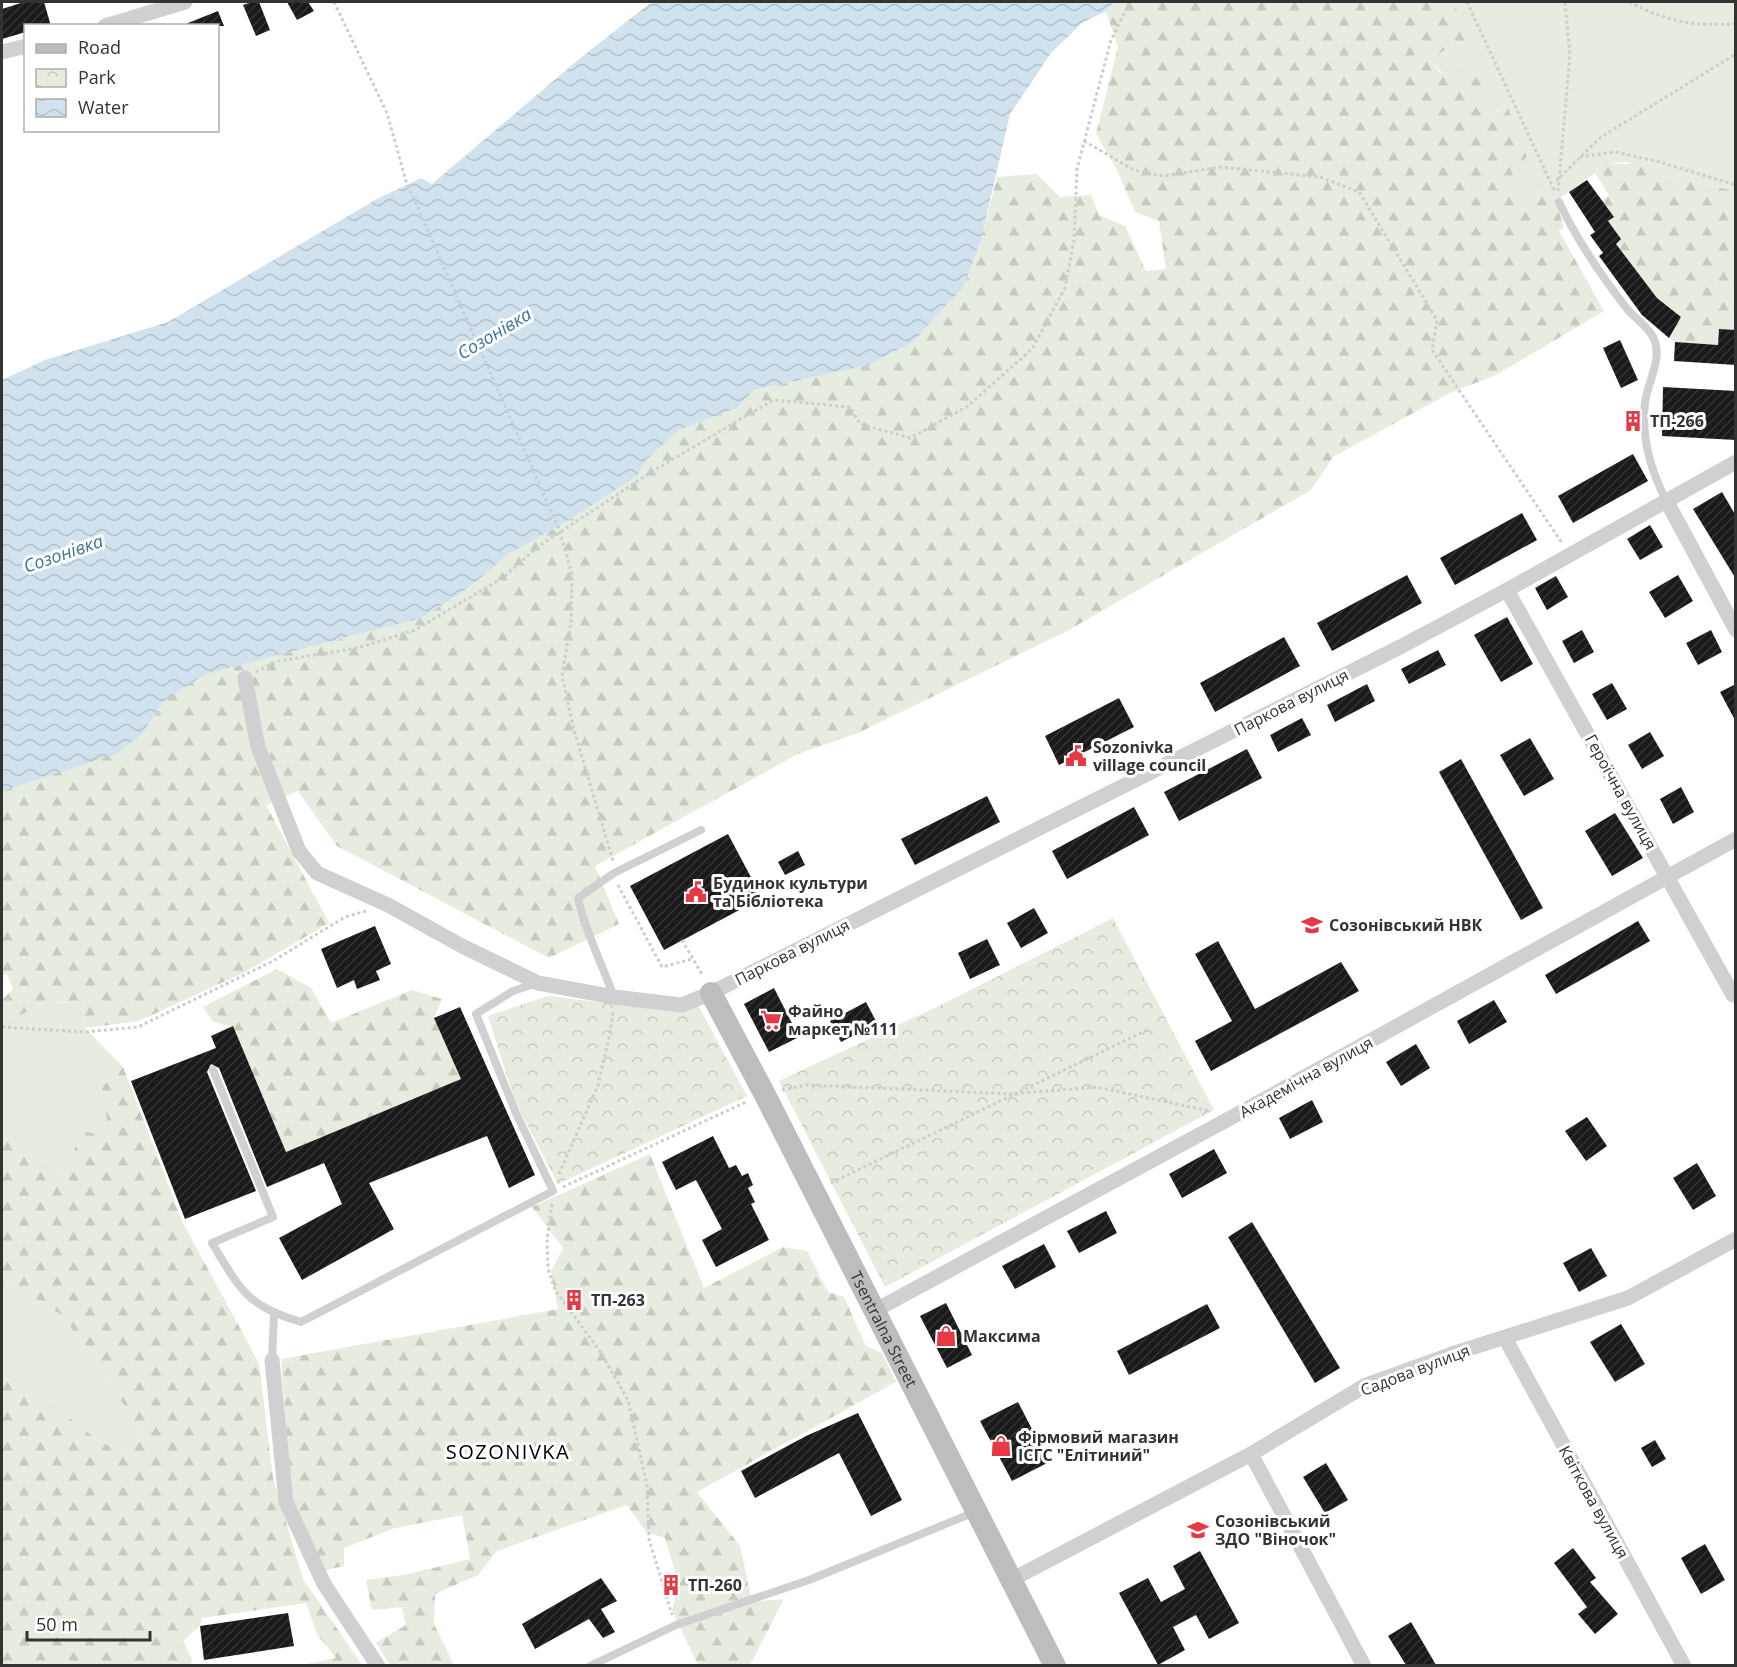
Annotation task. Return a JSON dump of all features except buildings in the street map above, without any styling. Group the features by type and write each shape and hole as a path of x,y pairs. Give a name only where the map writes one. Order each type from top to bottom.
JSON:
{"street":[{"path":"112,24 185,2"},
{"path":"2,52 24,46"},
{"name":"Паркова вулиця","path":"246,678 258,747 299,851 317,873 388,905 462,946 538,983 614,997 682,1005 711,993 1380,657 1507,590 1736,462"},
{"path":"1666,500 1736,630"},
{"name":"Героїчна вулиця","path":"1507,590 1733,995"},
{"name":"Академічна вулиця","path":"874,1311 1234,1116 1736,839"},
{"name":"Tsentralna Street","path":"711,993 1055,1665"},
{"name":"Садова вулиця","path":"1011,1580 1251,1454 1366,1385 1628,1298 1736,1239"},
{"name":"Квіткова вулиця","path":"1505,1338 1684,1665"},
{"path":"272,1360 286,1502 324,1584 378,1665"},
{"path":"1251,1454 1364,1665"}],"lane":[{"path":"1559,202 1597,266 1629,310 1653,336 1657,359 1645,404 1646,448 1653,475 1666,500"},
{"path":"614,997 596,946 582,918 578,898 614,873 701,830"},
{"path":"213,1070 273,1217 212,1243 243,1293 274,1314 302,1322 553,1191 515,1111 476,1014 513,991 538,983"},
{"path":"272,1360 274,1314"},
{"path":"590,1665 675,1624 809,1580 976,1511"}],"path":[{"path":"334,2 387,113 406,181 559,531 572,574 571,622 562,676 574,730 612,852 614,873 620,892 662,967 692,958"},
{"path":"246,678 278,661 358,648 415,630 504,577 559,531 653,471 773,400 850,407 860,424 910,438 968,406 1032,349 1065,288 1074,240 1077,169 1111,40 1130,2"},
{"path":"1467,2 1559,202"},
{"path":"1559,202 1556,181 1569,55 1565,2"},
{"path":"1629,2 1652,13 1694,26 1736,24"},
{"path":"1556,181 1601,137 1736,54"},
{"path":"1084,141 1134,170 1164,176 1220,167 1320,177 1359,192 1437,320 1432,350 1569,555"},
{"path":"1578,157 1615,152 1656,161 1736,185"},
{"path":"2,1027 85,1032 138,1027 273,961 345,917 388,905"},
{"path":"682,940 696,966"},
{"path":"614,997 610,1033 598,1085 563,1160 553,1191 547,1239 548,1269 555,1290 601,1353 628,1400 647,1485 649,1539 675,1624"},
{"path":"813,1191 1147,1030"},
{"path":"553,1191 764,1093 807,1085 1014,1094 1096,1087 1234,1116"}],"green space":[{"path":"1114,2 1453,2 1474,46 1454,43 1431,60 1440,73 1477,69 1488,86 1477,104 1485,116 1507,106 1527,157 1511,170 1519,193 1542,191 1556,201 1564,228 1559,231 1604,311 1496,375 1450,393 1333,457 1311,490 1069,630 858,733 798,754 595,866 619,924 549,958 337,846 298,791 266,805 329,923 245,972 139,1021 85,1028 83,1002 43,1003 21,1015 2,1020 2,1000 13,989 7,974 2,975 2,791 142,734 164,701 206,674 421,618 462,593 509,554 574,517 637,476 646,460 679,430 737,408 754,390 869,365 913,342 964,286 981,240 997,177 1036,174 1060,197 1091,195 1099,215 1125,226 1146,271 1166,269 1159,221 1135,212 1117,170 1096,134 1118,47 1106,11"},
{"path":"1453,2 1735,2 1735,191 1662,176 1649,162 1603,163 1595,173 1556,201 1542,191 1519,194 1511,170 1506,106 1485,116 1430,59 1454,43 1473,45"},
{"path":"1636,159 1649,162 1662,176 1735,191 1735,330 1719,329 1718,345 1675,342 1669,338 1681,317 1657,298 1616,244 1621,239 1608,221 1614,217 1602,201 1609,195 1595,173 1603,163 1628,164"},
{"path":"1113,918 1214,1110 885,1287 779,1081 945,1003"},
{"path":"277,969 311,988 331,1023 412,990 442,999 434,1018 461,1079 286,1152 233,1027 213,1022 203,1007"},
{"path":"548,996 680,1012 698,1005 747,1096 558,1184 515,1101 488,1016"},
{"path":"83,1002 85,1028 123,1067 101,1088 112,1139 66,1174 2,1138 2,1020 21,1015 43,1003"},
{"path":"123,1067 183,1223 259,1363 273,1478 303,1579 362,1665 301,1665 336,1658 317,1634 306,1603 202,1618 200,1626 183,1641 192,1659 191,1665 2,1665 2,1376 52,1404 99,1441 126,1453 144,1434 63,1316 2,1278 2,1138 66,1174 81,1130 111,1139 101,1088"},
{"path":"650,1154 704,1288 783,1247 807,1251 828,1292 844,1297 866,1346 882,1353 896,1382 697,1492 740,1546 752,1602 784,1599 750,1665 698,1665 672,1610 679,1584 665,1538 646,1532 627,1505 497,1551 478,1575 435,1594 434,1624 454,1665 391,1666 376,1643 406,1625 402,1607 372,1610 366,1580 404,1575 470,1559 462,1515 395,1528 344,1548 344,1566 326,1570 291,1499 281,1359 558,1309 551,1271 563,1248 532,1207"},
{"path":"2,1278 63,1316 144,1434 126,1453 99,1441 52,1404 2,1376"}],"water":[{"name":"Созонівка","path":"657,2 1114,2 1106,11 1082,23 1051,53 1010,114 981,240 964,286 913,342 869,365 754,390 737,408 679,430 646,460 637,476 574,517 509,554 462,593 421,618 206,674 164,701 142,734 117,754 2,791 2,380 45,360 168,322 377,199 421,178 432,184 578,60 649,4"}],"place":[{"name":"ТП-266","path":"1633,421"},
{"name":"Sozonivka village council","path":"1076,756"},
{"name":"Будинок культури та Бібліотека","path":"696,892"},
{"name":"Созонівський НВК","path":"1312,925"},
{"name":"Файно маркет №111","path":"771,1020"},
{"name":"ТП-263","path":"574,1300"},
{"name":"Максима","path":"946,1336"},
{"name":"Фірмовий магазин ІСГС \"Елітиний\"","path":"1001,1446"},
{"name":"Созонівський ЗДО \"Віночок\"","path":"1198,1530"},
{"name":"ТП-260","path":"671,1585"}],"district":[{"name":"SOZONIVKA","path":"508,1451"}]}
